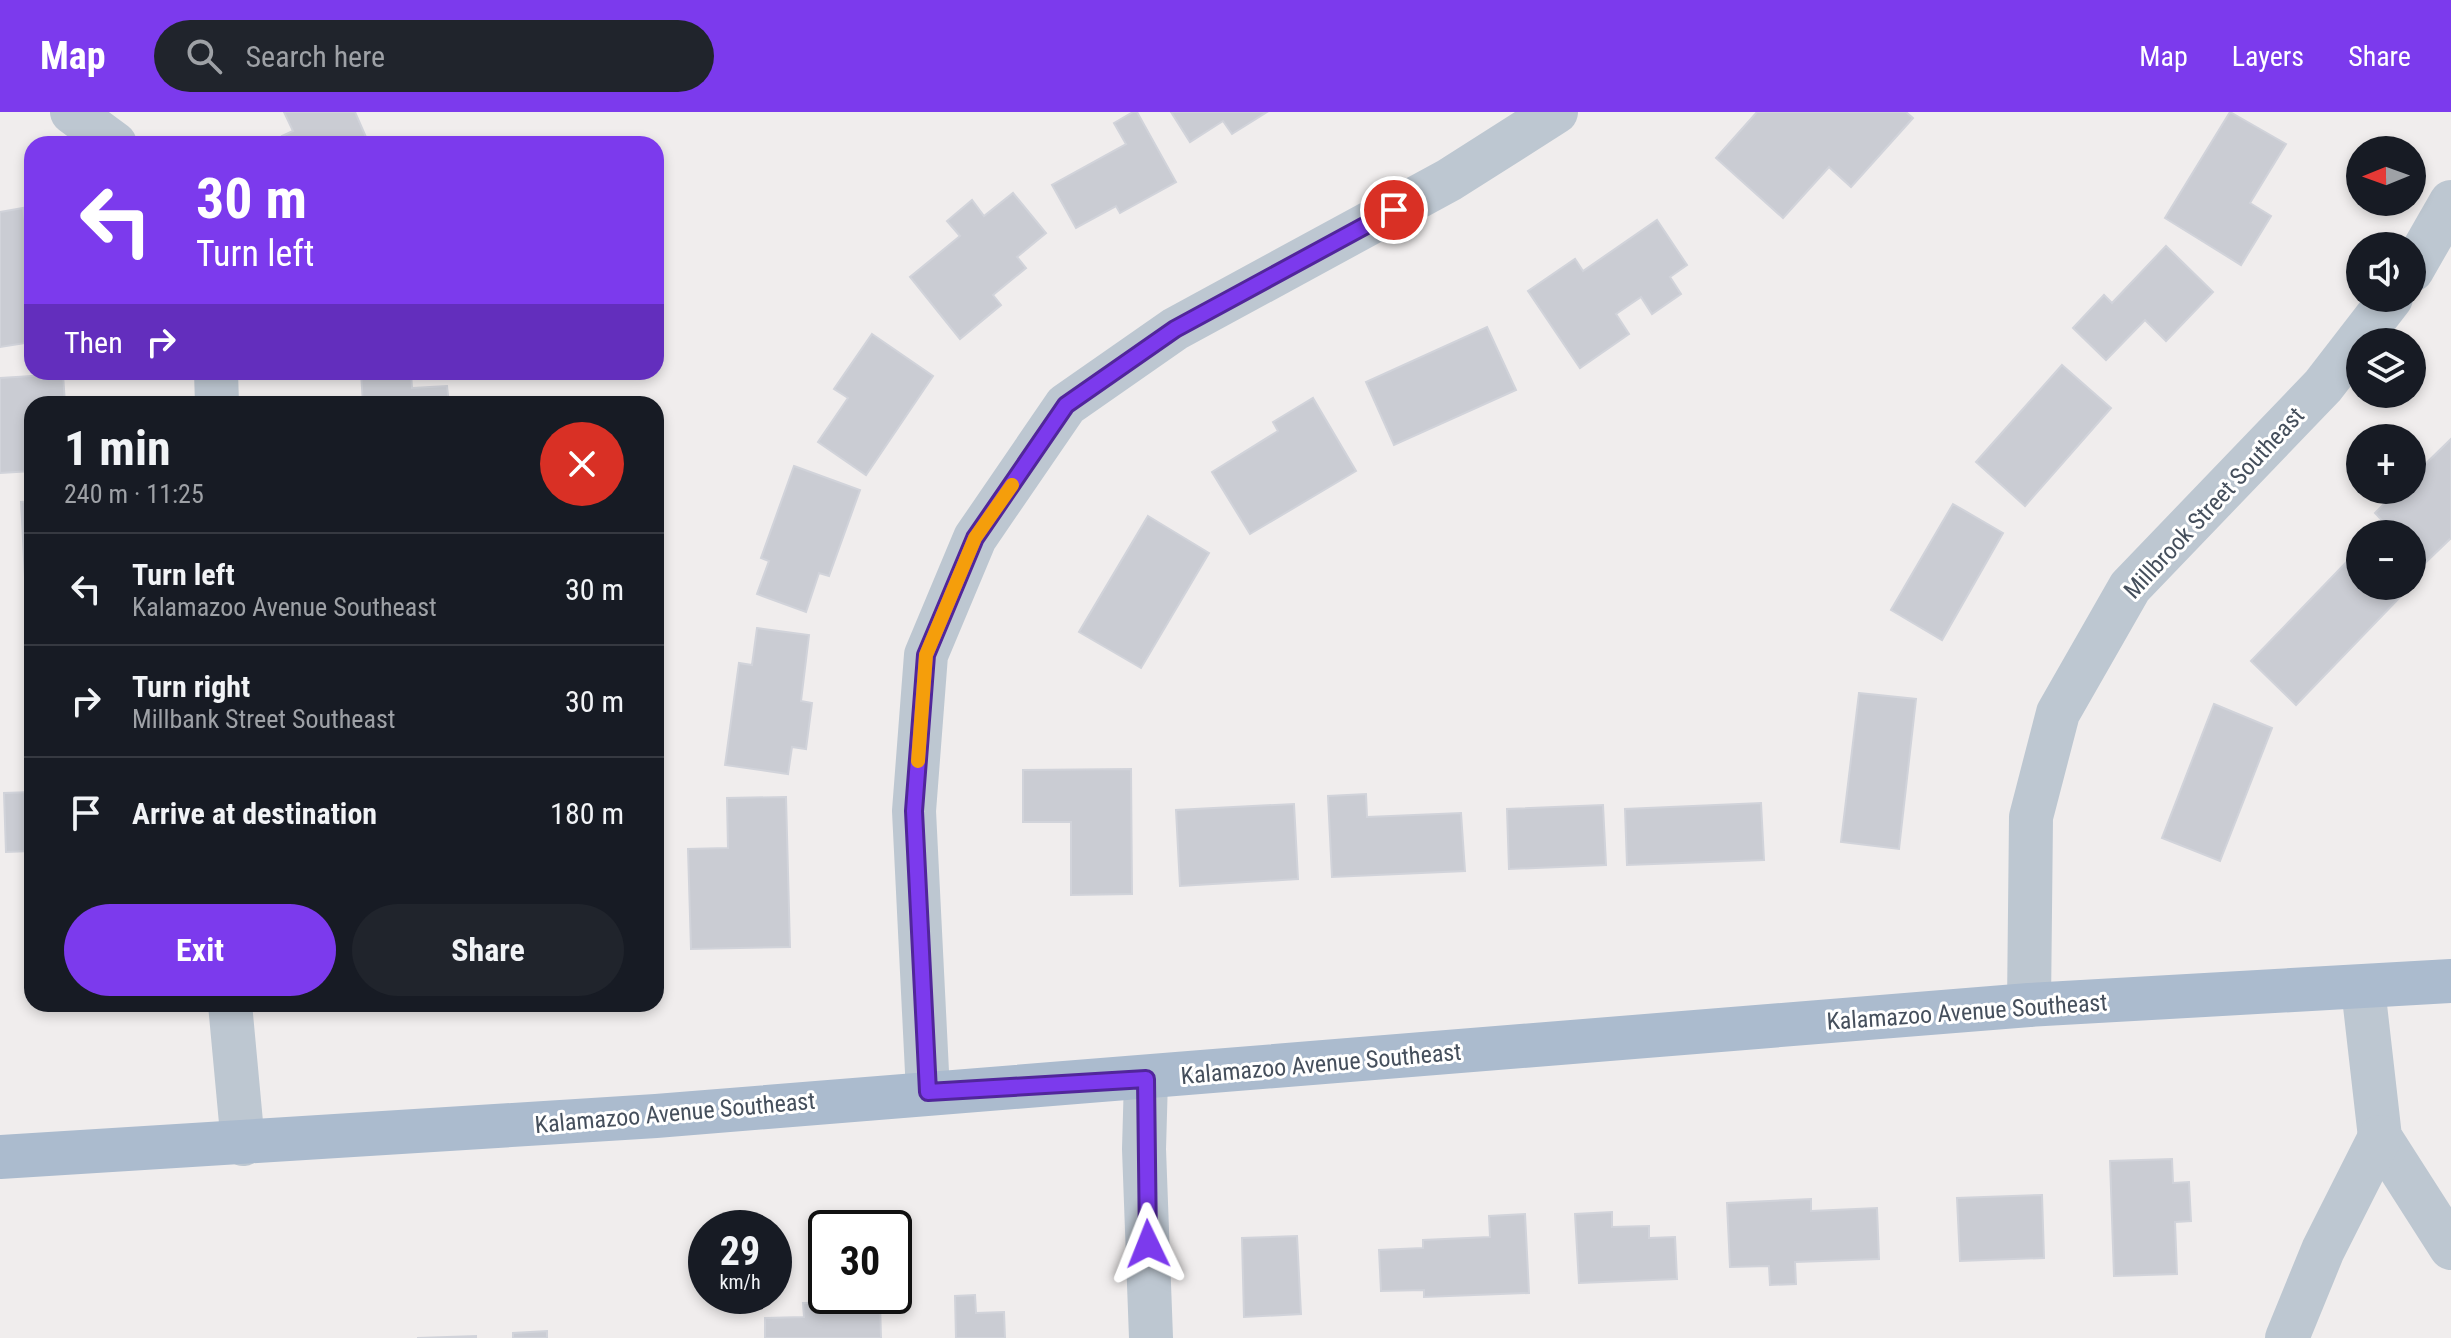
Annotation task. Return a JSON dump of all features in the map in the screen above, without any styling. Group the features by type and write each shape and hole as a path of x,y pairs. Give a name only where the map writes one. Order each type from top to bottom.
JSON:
{"main road":[{"name":"Kalamazoo Avenue Southeast","path":"0,1157 656,1116 928,1092 1146,1079 2029,1005 2451,981"}],"street":[{"path":"72,112 104,136"},
{"path":"928,1092 914,811 926,655 975,538 1066,405 1175,329 1449,180 1556,112"},
{"path":"2426,246 2451,202"},
{"name":"Millbrook Street Southeast","path":"2029,1005 2031,817 2058,713 2130,587 2323,386 2380,312"},
{"path":"2363,988 2380,1137 2451,1248"},
{"path":"231,1012 243,1144"},
{"path":"1146,1079 1144,1149 1151,1338"},
{"path":"2287,1338 2323,1250 2380,1137"}],"building":[{"path":"284,112 355,112 366,136 282,136 293,131"},
{"path":"1137,112 1176,182 1120,213 1116,206 1076,228 1052,185 1126,144 1114,123"},
{"path":"1171,112 1267,112 1232,134 1223,121 1190,142"},
{"path":"1757,112 1906,112 1913,118 1851,187 1829,167 1783,218 1716,158"},
{"path":"2230,112 2286,144 2250,203 2271,216 2241,265 2165,218"},
{"path":"1013,193 1046,233 1017,257 1026,268 993,295 1001,305 960,339 910,277 960,236 947,221 972,200 984,216"},
{"path":"23,208 24,343 0,347 0,212"},
{"path":"1657,220 1687,265 1670,277 1681,294 1652,314 1641,297 1616,314 1629,334 1580,368 1528,291 1575,259 1583,271"},
{"path":"2166,246 2213,292 2166,341 2145,320 2106,360 2073,328 2104,295 2112,303"},
{"path":"1487,327 1516,390 1394,445 1366,382"},
{"path":"872,334 933,376 866,475 818,442 848,398 834,389"},
{"path":"2062,365 2111,408 2025,506 1976,462"},
{"path":"0,378 63,380 64,396 24,396 24,472 0,473"},
{"path":"362,380 412,380 412,388 447,386 448,396 362,396"},
{"path":"1313,398 1356,471 1250,534 1212,472 1278,431 1273,422"},
{"path":"2451,439 2451,538 2426,562 2426,520 2382,520 2375,513 2384,504 2426,504 2426,463"},
{"path":"794,466 860,490 829,576 819,573 806,612 757,594 769,561 761,558"},
{"path":"21,502 24,502 24,558"},
{"path":"1953,504 2003,533 1942,640 1891,610"},
{"path":"1148,516 1209,553 1141,668 1079,632"},
{"path":"2346,563 2346,600 2397,600 2296,705 2251,661"},
{"path":"757,628 809,635 801,701 812,703 806,749 792,747 788,774 725,765 739,663 752,665"},
{"path":"1859,693 1916,699 1899,849 1841,842"},
{"path":"2214,704 2272,728 2220,861 2162,838"},
{"path":"1131,769 1132,894 1071,895 1071,822 1023,822 1023,770"},
{"path":"24,792 24,851 6,852 4,793"},
{"path":"1366,794 1367,817 1461,813 1465,871 1332,877 1328,796"},
{"path":"786,797 790,947 691,949 688,849 728,848 727,798"},
{"path":"1761,803 1764,860 1627,865 1625,809"},
{"path":"1294,804 1298,879 1180,886 1176,810"},
{"path":"1603,805 1606,865 1509,869 1507,809"},
{"path":"2172,1159 2173,1183 2189,1182 2191,1221 2175,1222 2177,1274 2114,1276 2110,1161"},
{"path":"2042,1195 2044,1258 1960,1261 1957,1198"},
{"path":"1811,1199 1811,1211 1877,1208 1879,1259 1795,1262 1796,1284 1770,1285 1769,1266 1730,1267 1727,1203"},
{"path":"1612,1212 1612,1227 1649,1226 1649,1238 1675,1237 1677,1279 1579,1283 1575,1214"},
{"path":"1525,1214 1529,1293 1424,1297 1424,1290 1381,1291 1379,1250 1423,1248 1423,1240 1490,1237 1489,1216"},
{"path":"1297,1236 1301,1314 1244,1317 1242,1238"},
{"path":"975,1295 976,1313 1004,1312 1005,1338 956,1338 955,1296"},
{"path":"803,1303 808,1303 808,1314 880,1314 881,1338 765,1338 765,1318 804,1317"},
{"path":"547,1331 547,1338 513,1338 513,1333"},
{"path":"476,1336 476,1338 417,1338"}],"slow traffic":[{"path":"918,761 926,655 975,538 1012,485"}],"route":[{"path":"1148,1244 1144,1149 1146,1079 928,1092 914,811 926,655 975,538 1066,405 1175,329 1394,210"}]}
